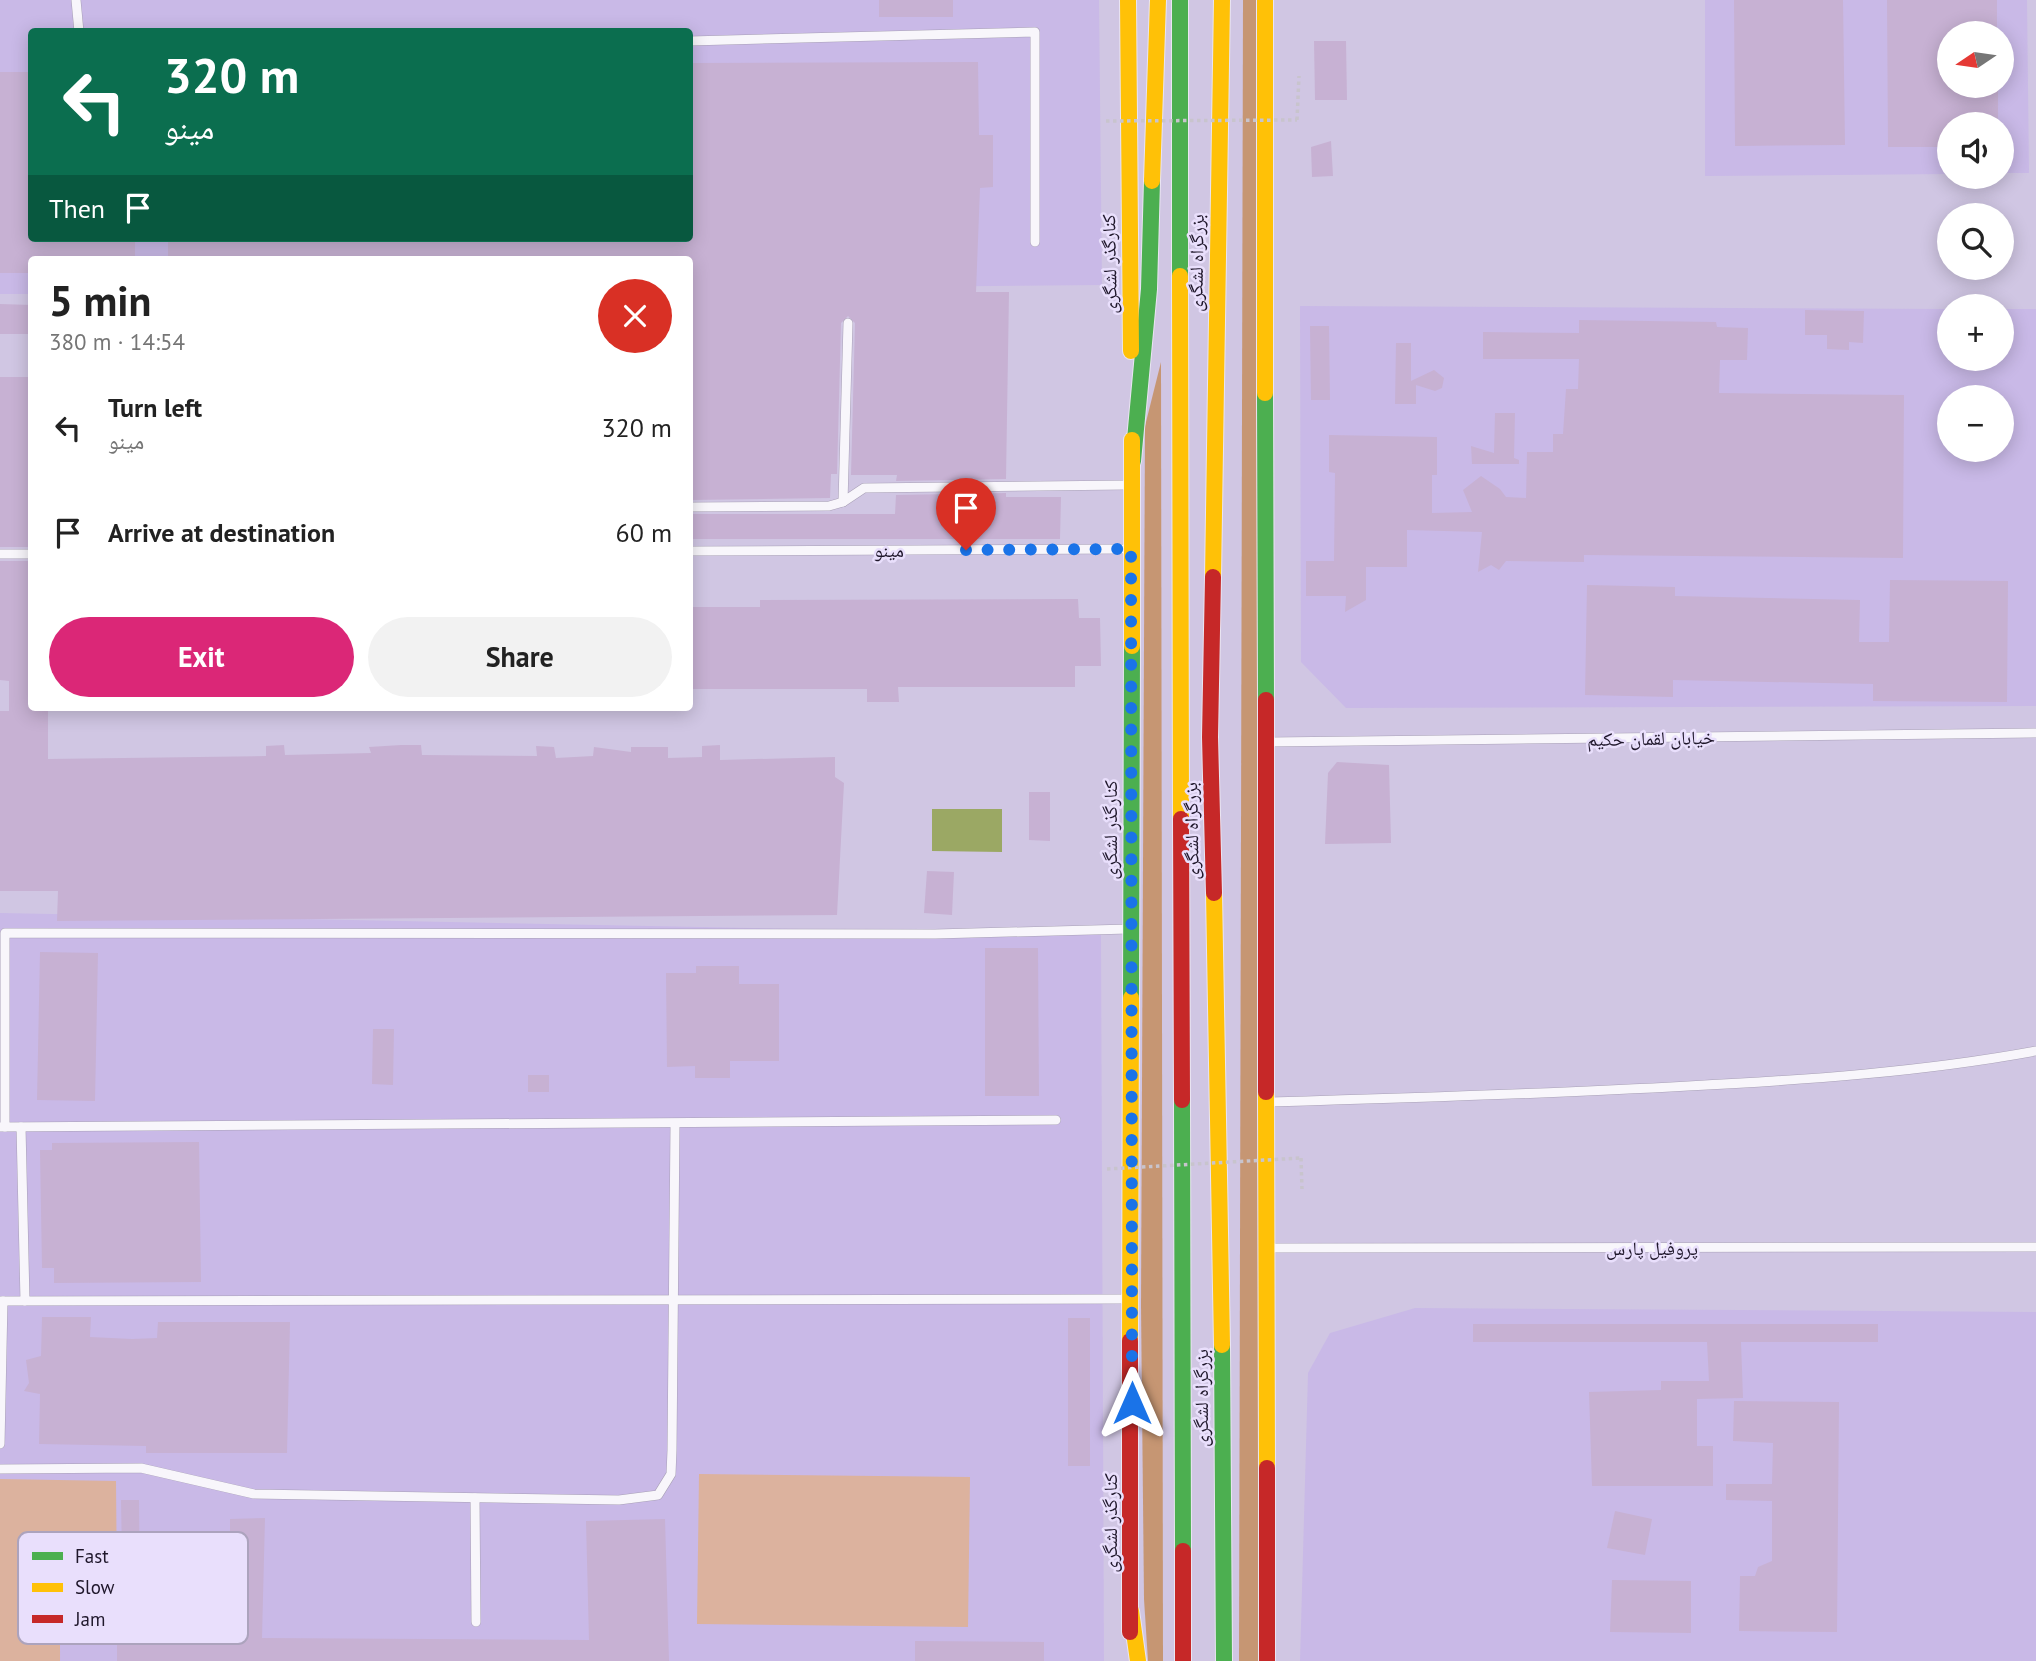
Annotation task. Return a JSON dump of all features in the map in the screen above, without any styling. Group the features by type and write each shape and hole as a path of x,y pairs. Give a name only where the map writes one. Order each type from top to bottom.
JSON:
{"main road":[{"name":"کنارگذر لشگری","path":"1128,0 1133,461 1130,1661"},
{"path":"1133,461 1149,289 1158,0"},
{"name":"بزرگراه لشگری","path":"1180,0 1183,1661"},
{"name":"بزرگراه لشگری","path":"1222,0 1210,737 1221,1197 1224,1661"},
{"path":"1265,0 1267,1661"},
{"path":"1131,1611 1138,1661"}],"lane":[{"path":"76,0 79,28"},
{"path":"693,41 1035,32 1035,242"},
{"path":"843,502 848,323"},
{"path":"693,507 829,506 843,502 864,488 1132,485"},
{"name":"مینو","path":"693,551 1131,549"},
{"path":"0,554 28,554"},
{"name":"خیابان لقمان حکیم","path":"1266,742 2036,733"},
{"path":"1056,1120 675,1125 3,1127 5,933 936,934 1131,929"},
{"path":"1266,1102 1555,1094 1789,1081 1972,1063 2036,1051"},
{"path":"0,1469 141,1468 254,1494 619,1500 658,1495 671,1474 675,1125"},
{"path":"21,1127 25,1301"},
{"name":"پروفیل پارس","path":"1268,1248 2036,1247"},
{"path":"0,1444 1,1301 1132,1299"},
{"path":"475,1498 476,1622"}],"path":[{"path":"1106,121 1297,120 1299,76"},
{"path":"1107,1169 1301,1158 1302,1189"}],"shaded area":[{"path":"0,0 1099,0 1102,285 693,289 693,256 28,256 28,294 0,294"},
{"path":"1243,0 1260,0 1260,1661 1239,1661"},
{"path":"1705,0 2027,0 2029,173 2014,173 2014,112 1937,112 1937,174 1705,176"},
{"path":"1300,306 1937,309 1937,371 2014,371 2014,309 2036,309 2036,706 1346,708 1301,662"},
{"path":"1161,362 1163,1661 1148,1661 1144,1599 1141,1305 1145,426"},
{"path":"932,809 1002,809 1002,852 932,851"},
{"path":"0,913 1101,935 1104,1661 0,1661"},
{"path":"1415,1308 2036,1312 2036,1661 1300,1661 1308,1373 1330,1333"},
{"path":"699,1474 970,1477 968,1627 697,1624"},
{"path":"0,1479 116,1481 116,1532 18,1532 18,1644 60,1644 60,1661 0,1661"}],"building":[{"path":"879,0 953,0 953,17 879,17"},
{"path":"1734,0 1843,0 1845,145 1735,146"},
{"path":"1887,0 1997,0 1997,21 1937,21 1937,98 1998,98 1998,112 1937,112 1937,147 1888,147"},
{"path":"1314,41 1346,41 1347,100 1315,100"},
{"path":"978,62 979,135 993,135 993,187 980,188 976,292 1009,292 1006,479 896,481 897,475 851,475 855,323 848,316 841,323 837,474 831,474 830,498 693,500 693,256 168,256 168,242 693,242 693,63"},
{"path":"0,72 28,72 28,242 135,242 135,256 28,256 28,273 0,273"},
{"path":"1331,141 1333,176 1312,177 1311,147"},
{"path":"0,304 28,305 28,334 0,334"},
{"path":"1805,310 1864,311 1863,343 1849,342 1849,350 1827,349 1827,335 1805,335"},
{"path":"1579,320 1716,322 1717,327 1748,328 1747,360 1720,360 1719,393 1904,395 1903,558 1584,555 1584,562 1506,561 1499,570 1491,565 1478,572 1482,532 1407,530 1407,567 1366,567 1366,600 1345,612 1346,596 1306,596 1306,561 1334,561 1335,473 1329,472 1329,435 1437,437 1437,475 1432,475 1432,513 1472,512 1463,490 1481,476 1500,489 1506,497 1526,498 1527,452 1553,452 1553,434 1563,434 1566,389 1578,389 1579,359 1483,359 1483,332 1579,333"},
{"path":"1310,326 1329,326 1330,400 1311,400"},
{"path":"1396,343 1411,343 1411,381 1434,370 1444,378 1442,388 1435,391 1416,385 1416,404 1395,404"},
{"path":"0,377 28,377 28,547 0,547"},
{"path":"1495,413 1515,413 1514,458 1519,460 1519,464 1472,464 1471,446 1494,453"},
{"path":"1006,493 1006,497 1061,497 1060,539 693,539 693,514 895,514 896,495"},
{"path":"0,561 28,561 28,711 48,711 48,759 266,756 266,746 284,745 285,755 371,753 369,747 421,745 422,755 537,756 536,746 554,747 556,758 593,756 594,747 631,752 631,747 668,747 668,758 702,757 702,746 720,745 720,760 835,757 835,777 844,783 837,915 57,921 58,891 0,891 0,711 9,711 9,681 0,680"},
{"path":"1890,580 2008,581 2007,702 1873,701 1873,684 1673,680 1673,697 1585,695 1587,585 1675,587 1675,596 1860,600 1859,642 1889,642"},
{"path":"1078,599 1079,618 1100,618 1101,666 1075,666 1075,687 898,687 899,702 867,702 867,689 693,689 693,607 760,607 760,600"},
{"path":"1337,762 1389,765 1391,843 1325,844 1328,773"},
{"path":"1029,792 1050,792 1050,841 1029,840"},
{"path":"927,871 954,872 952,915 924,913"},
{"path":"985,948 1038,948 1039,1096 985,1096"},
{"path":"40,952 98,953 95,1101 37,1100"},
{"path":"696,966 739,966 739,984 779,984 779,1061 730,1061 730,1078 695,1078 695,1066 667,1067 666,973 696,973"},
{"path":"373,1029 394,1029 393,1085 372,1084"},
{"path":"528,1075 549,1075 549,1092 528,1092"},
{"path":"199,1142 201,1282 54,1283 54,1268 42,1268 40,1150 52,1150 52,1143"},
{"path":"42,1317 91,1317 90,1337 132,1339 157,1338 158,1322 290,1322 287,1453 146,1453 146,1446 39,1444 40,1394 24,1391 29,1383 26,1360 41,1356"},
{"path":"1068,1318 1090,1318 1090,1466 1068,1466"},
{"path":"1473,1324 1878,1324 1878,1342 1741,1342 1743,1398 1697,1399 1697,1446 1713,1446 1713,1486 1592,1486 1589,1392 1661,1390 1661,1381 1709,1381 1707,1342 1473,1342"},
{"path":"1734,1401 1839,1402 1837,1632 1739,1631 1740,1576 1755,1576 1758,1567 1772,1561 1772,1501 1726,1500 1726,1484 1772,1484 1773,1443 1733,1441"},
{"path":"121,1500 139,1500 139,1532 122,1532"},
{"path":"1615,1511 1652,1519 1645,1555 1607,1548"},
{"path":"265,1518 262,1638 589,1640 586,1521 665,1519 669,1661 117,1661 117,1644 248,1644 248,1532 230,1532 230,1519"},
{"path":"1612,1580 1691,1581 1691,1633 1610,1632"},
{"path":"915,1641 1044,1642 1044,1661 915,1661"}],"traffic: fast":[{"path":"1180,0 1180,276"},
{"path":"1133,461 1149,289 1152,181"},
{"path":"1265,393 1266,700"},
{"path":"1131,998 1132,646"},
{"path":"1182,1100 1183,1551"},
{"path":"1222,1345 1224,1661"}],"traffic: slow":[{"path":"1128,0 1131,351"},
{"path":"1152,181 1158,0"},
{"path":"1213,577 1222,0"},
{"path":"1265,0 1265,393"},
{"path":"1180,276 1181,819"},
{"path":"1132,440 1132,646"},
{"path":"1214,893 1222,1345"},
{"path":"1130,1341 1131,998"},
{"path":"1266,1092 1267,1468"},
{"path":"1131,1611 1138,1661"}],"traffic: jam":[{"path":"1213,577 1210,737 1214,893"},
{"path":"1266,700 1266,1092"},
{"path":"1181,819 1182,1100"},
{"path":"1130,1341 1130,1632"},
{"path":"1267,1468 1267,1661"},
{"path":"1183,1551 1183,1661"}],"route":[{"path":"966,550 1131,549 1132,1403"}]}
